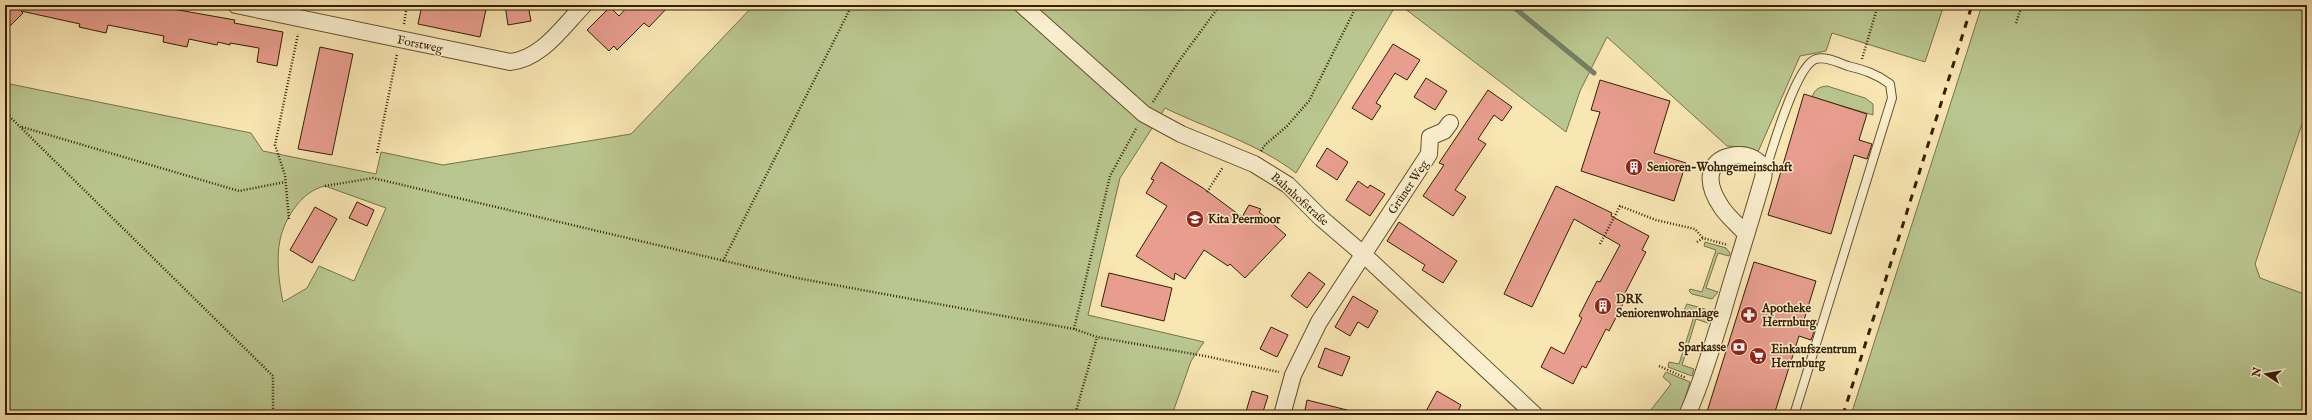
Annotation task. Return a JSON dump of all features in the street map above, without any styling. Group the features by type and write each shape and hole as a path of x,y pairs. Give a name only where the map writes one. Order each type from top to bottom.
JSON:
{"street":[{"name":"Forstweg","path":"236,5 498,60 520,61 539,52 584,5"},
{"name":"Bahnhofstraße","path":"1022,5 1144,114 1181,134 1232,154 1277,176 1321,218 1363,254 1535,415"},
{"name":"Grüner Weg","path":"1282,415 1293,375 1319,322 1429,154 1430,138 1444,131 1450,123"},
{"path":"1687,415 1701,382 1744,242 1764,174 1760,164 1748,156 1734,154 1720,160 1712,168 1710,182 1721,207 1744,242"}],"lane":[{"path":"1764,174 1803,70 1815,59 1826,59 1879,75 1890,84 1892,98 1794,415"}],"path":[{"path":"377,153 407,5"},
{"path":"723,261 852,5"},
{"path":"1074,329 1110,176 1144,114 1179,60 1220,5"},
{"path":"1254,164 1265,145 1287,126 1309,101 1357,5"},
{"path":"1858,69 1878,5"},
{"path":"2016,23 2022,5"},
{"path":"289,219 285,182 275,145 301,18"},
{"path":"5,112 273,376 273,415"},
{"path":"20,127 239,191 285,182"},
{"path":"1208,192 1232,154"},
{"path":"325,186 373,178 797,278 1074,329 1097,337 1205,356 1293,375"},
{"path":"1600,244 1620,206 1656,220 1695,230 1703,238"},
{"path":"1697,242 1703,238 1744,242"},
{"path":"1075,415 1097,337"},
{"path":"1659,366 1681,376 1701,382"}],"green space":[{"path":"754,5 1396,5 1296,173 1281,162 1249,145 1165,108 1120,178 1088,315 1204,342 1191,361 1172,415 5,415 5,83 251,133 263,151 376,174 381,152 443,165 631,134","holes":["325,186 386,208 354,281 319,266 307,288 283,302 278,271 280,240 282,231 290,214 302,199 309,193"]},
{"path":"1400,5 1944,5 1925,62 1832,33 1826,51 1800,56 1758,152 1745,147 1727,146 1607,37 1580,91 1566,132"},
{"path":"1982,5 2307,5 2307,109 2255,264 2260,278 2307,295 2307,415 1851,415"},
{"path":"1827,86 1865,98 1873,104 1873,115 1812,97 1814,92 1818,89"},
{"path":"1705,242 1726,248 1730,253 1729,256 1718,253 1706,288 1718,292 1712,299 1692,294 1689,291 1690,289 1702,292 1716,250 1704,246"},
{"path":"1687,304 1705,309 1710,316 1708,323 1696,319 1682,365 1694,369 1692,376 1668,367 1669,362 1679,364 1695,313 1684,310"},
{"path":"1666,372 1690,382 1680,415 1647,415 1671,384 1663,377"}],"building":[{"path":"5,5 14,5 19,9 19,5 150,5 235,20 234,23 283,32 277,66 257,62 259,48 230,43 230,45 218,42 217,45 189,39 187,47 163,42 164,36 108,25 106,33 79,27 80,24 21,11 23,13 5,31"},
{"path":"422,5 487,5 480,37 418,24"},
{"path":"505,5 528,5 531,21 508,25"},
{"path":"629,5 670,5 649,27 644,23 617,50 614,46 609,51 587,30 610,7 619,16"},
{"path":"1393,44 1420,60 1407,80 1395,73 1376,103 1381,106 1372,120 1352,108"},
{"path":"320,47 353,54 332,155 298,149"},
{"path":"1426,78 1447,91 1435,110 1414,97"},
{"path":"1600,80 1670,101 1654,153 1686,163 1674,201 1581,171 1600,112 1591,110"},
{"path":"1488,90 1512,107 1502,121 1494,115 1478,139 1486,144 1455,190 1466,197 1453,216 1423,196 1444,165 1439,163"},
{"path":"1804,94 1867,114 1859,140 1872,144 1867,159 1854,155 1831,234 1768,215"},
{"path":"1327,148 1348,162 1337,180 1316,166"},
{"path":"1161,162 1203,188 1242,217 1249,205 1261,209 1259,212 1286,235 1245,278 1230,264 1228,266 1204,250 1185,279 1175,273 1174,280 1136,256 1167,206 1146,193 1154,180 1151,179"},
{"path":"1358,181 1368,188 1370,185 1385,194 1370,216 1346,200"},
{"path":"1556,186 1612,213 1611,216 1649,236 1642,250 1646,252 1624,295 1627,296 1609,331 1606,329 1586,368 1582,366 1573,384 1541,367 1551,347 1564,354 1582,318 1579,316 1597,281 1600,282 1620,245 1574,219 1532,307 1504,294"},
{"path":"357,202 374,210 367,226 349,218"},
{"path":"315,207 337,219 312,263 290,250"},
{"path":"1399,222 1457,261 1443,283 1422,270 1425,265 1387,241"},
{"name":"Einkaufszentrum Herrnburg","path":"1754,262 1816,281 1804,320 1817,324 1811,340 1799,336 1774,415 1706,415"},
{"path":"1309,272 1325,284 1307,308 1291,296"},
{"path":"1109,273 1172,288 1164,321 1101,306"},
{"path":"1353,296 1378,311 1368,328 1358,322 1350,336 1335,327"},
{"path":"1271,327 1288,335 1277,357 1260,349"},
{"path":"1325,348 1350,357 1342,376 1318,367"},
{"path":"1252,391 1268,396 1262,415 1245,415"},
{"path":"1437,391 1461,405 1456,415 1424,415"},
{"path":"1307,400 1347,410 1347,415 1304,415"}],"waterway":[{"path":"1511,5 1594,73"}],"railway":[{"path":"1843,415 1972,5"}],"place":[{"name":"Senioren-Wohngemeinschaft","path":"1634,167"},
{"name":"Kita Peermoor","path":"1195,219"},
{"name":"DRK Seniorenwohnanlage","path":"1603,306"},
{"name":"Apotheke Herrnburg","path":"1749,315"},
{"name":"Sparkasse","path":"1739,347"},
{"name":"Einkaufszentrum Herrnburg","path":"1758,356"}]}
